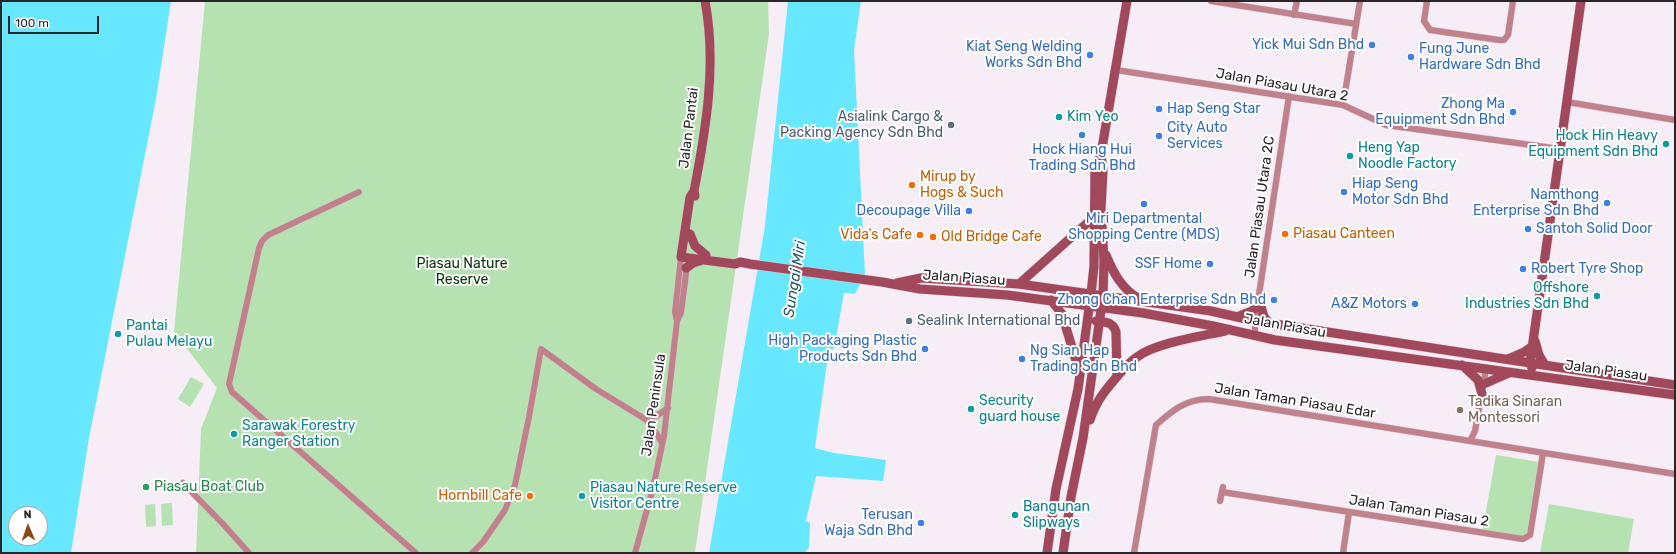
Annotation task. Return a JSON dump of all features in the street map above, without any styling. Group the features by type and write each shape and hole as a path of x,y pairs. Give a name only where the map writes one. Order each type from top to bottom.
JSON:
{"street":[{"name":"Jalan Pantai","path":"684,255 690,234 696,198 694,191 703,147 710,81 711,50 709,19 705,1"},
{"path":"1047,553 1056,488 1080,374 1088,320 1094,266 1095,170 1101,154 1127,1"},
{"path":"1211,1 1241,3 1294,15 1356,24"},
{"path":"1294,15 1297,1"},
{"path":"1343,105 1360,1"},
{"path":"1427,1 1424,21 1430,30 1500,40 1504,40 1508,35 1514,1"},
{"path":"1538,376 1530,363 1581,1"},
{"name":"Jalan Piasau Utara 2","path":"1116,70 1343,105 1386,125 1560,149"},
{"name":"Jalan Piasau Utara 2C","path":"1257,337 1255,332 1255,321 1289,96"},
{"path":"1567,102 1675,120"},
{"path":"1063,553 1071,497 1083,438 1104,296 1102,209 1103,171 1101,154"},
{"path":"677,322 675,312 684,255 690,197 694,191"},
{"path":"360,192 268,235 262,241 247,298 229,384 232,392 416,553"},
{"path":"1019,284 1094,216"},
{"path":"690,234 695,246 705,257"},
{"path":"1104,248 1111,266 1124,288 1132,295 1146,302"},
{"path":"684,255 705,257"},
{"name":"Jalan Peninsula","path":"635,553 653,488 668,408 677,322 681,313 686,268 684,255"},
{"path":"686,268 705,257"},
{"name":"Jalan Piasau","path":"705,257 736,259 740,262 750,264 882,282 920,289 1007,295 1143,313 1275,340 1675,395"},
{"name":"Jalan Piasau","path":"891,284 921,278 1019,284 1146,302 1234,316 1255,321 1675,385"},
{"path":"1051,300 1062,314 1080,374"},
{"path":"1234,316 1252,311 1258,305 1269,323"},
{"path":"1088,320 1110,323 1114,326 1116,332 1116,377"},
{"path":"1275,340 1267,334 1268,327 1320,330"},
{"path":"1083,438 1096,403 1101,394 1126,366 1138,356 1167,344 1228,330"},
{"path":"1507,360 1519,355 1533,343"},
{"path":"1533,343 1545,365"},
{"path":"472,553 482,542 505,510 515,485 541,349 596,389 645,420 652,426 662,443"},
{"path":"1470,441 1475,431 1486,369 1485,363 1478,355"},
{"path":"1462,365 1478,380 1482,394"},
{"path":"1484,384 1510,372"},
{"name":"Jalan Taman Piasau Edar","path":"1134,553 1156,425 1185,403 1197,399 1210,399 1675,474"},
{"path":"645,420 655,417 668,408"},
{"name":"Jalan Taman Piasau 2","path":"1220,501 1222,489 1349,512 1523,539 1530,535 1543,453"},
{"path":"183,483 249,553"},
{"path":"1343,553 1349,512"}],"green space":[{"name":"Piasau Nature Reserve","path":"205,1 768,1 769,34 695,553 196,553 201,429 217,388 174,332"},
{"path":"191,377 204,384 190,407 178,399"},
{"path":"1496,455 1539,462 1526,540 1482,533"},
{"path":"172,503 173,525 162,526 161,504"},
{"path":"155,504 156,526 146,527 145,505"},
{"path":"1549,504 1634,519 1628,553 1540,553"}],"water":[{"path":"1,1 171,1 156,99 89,438 71,553 1,553"},
{"name":"Sungai Miri","path":"788,1 861,1 854,50 865,274 855,294 844,293 834,349 829,349 815,448 834,453 886,460 883,481 816,476 806,521 810,523 809,547 805,553 709,553 765,226"}],"place":[{"name":"Yick Mui Sdn Bhd","path":"1372,45"},
{"name":"Kiat Seng Welding Works Sdn Bhd","path":"1090,55"},
{"name":"Fung June Hardware Sdn Bhd","path":"1411,57"},
{"name":"Hap Seng Star","path":"1159,109"},
{"name":"Zhong Ma Equipment Sdn Bhd","path":"1513,112"},
{"name":"Kim Yeo","path":"1059,117"},
{"name":"Asialink Cargo & Packing Agency Sdn Bhd","path":"951,125"},
{"name":"Hock Hiang Hui Trading Sdn Bhd","path":"1082,135"},
{"name":"City Auto Services","path":"1159,136"},
{"name":"Hock Hin Heavy Equipment Sdn Bhd","path":"1666,144"},
{"name":"Heng Yap Noodle Factory","path":"1350,156"},
{"name":"Mirup by Hogs & Such","path":"912,185"},
{"name":"Hiap Seng Motor Sdn Bhd","path":"1344,192"},
{"name":"Namthong Enterprise Sdn Bhd","path":"1607,203"},
{"name":"Miri Departmental Shopping Centre (MDS)","path":"1144,204"},
{"name":"Decoupage Villa","path":"969,211"},
{"name":"Santoh Solid Door","path":"1528,229"},
{"name":"Piasau Canteen","path":"1285,234"},
{"name":"Vida's Cafe","path":"920,235"},
{"name":"Old Bridge Cafe","path":"933,237"},
{"name":"SSF Home","path":"1210,264"},
{"name":"Robert Tyre Shop","path":"1523,269"},
{"name":"Offshore Industries Sdn Bhd","path":"1597,296"},
{"name":"Zhong Chan Enterprise Sdn Bhd","path":"1274,300"},
{"name":"A&Z Motors","path":"1415,304"},
{"name":"Sealink International Bhd","path":"909,321"},
{"name":"Pantai Pulau Melayu","path":"118,334"},
{"name":"High Packaging Plastic Products Sdn Bhd","path":"925,349"},
{"name":"Ng Sian Hap Trading Sdn Bhd","path":"1022,359"},
{"name":"Security guard house","path":"971,409"},
{"name":"Tadika Sinaran Montessori","path":"1460,410"},
{"name":"Sarawak Forestry Ranger Station","path":"234,434"},
{"name":"Piasau Boat Club","path":"146,487"},
{"name":"Hornbill Cafe","path":"530,496"},
{"name":"Piasau Nature Reserve Visitor Centre","path":"582,496"},
{"name":"Bangunan Slipways","path":"1015,515"},
{"name":"Terusan Waja Sdn Bhd","path":"921,523"}]}
